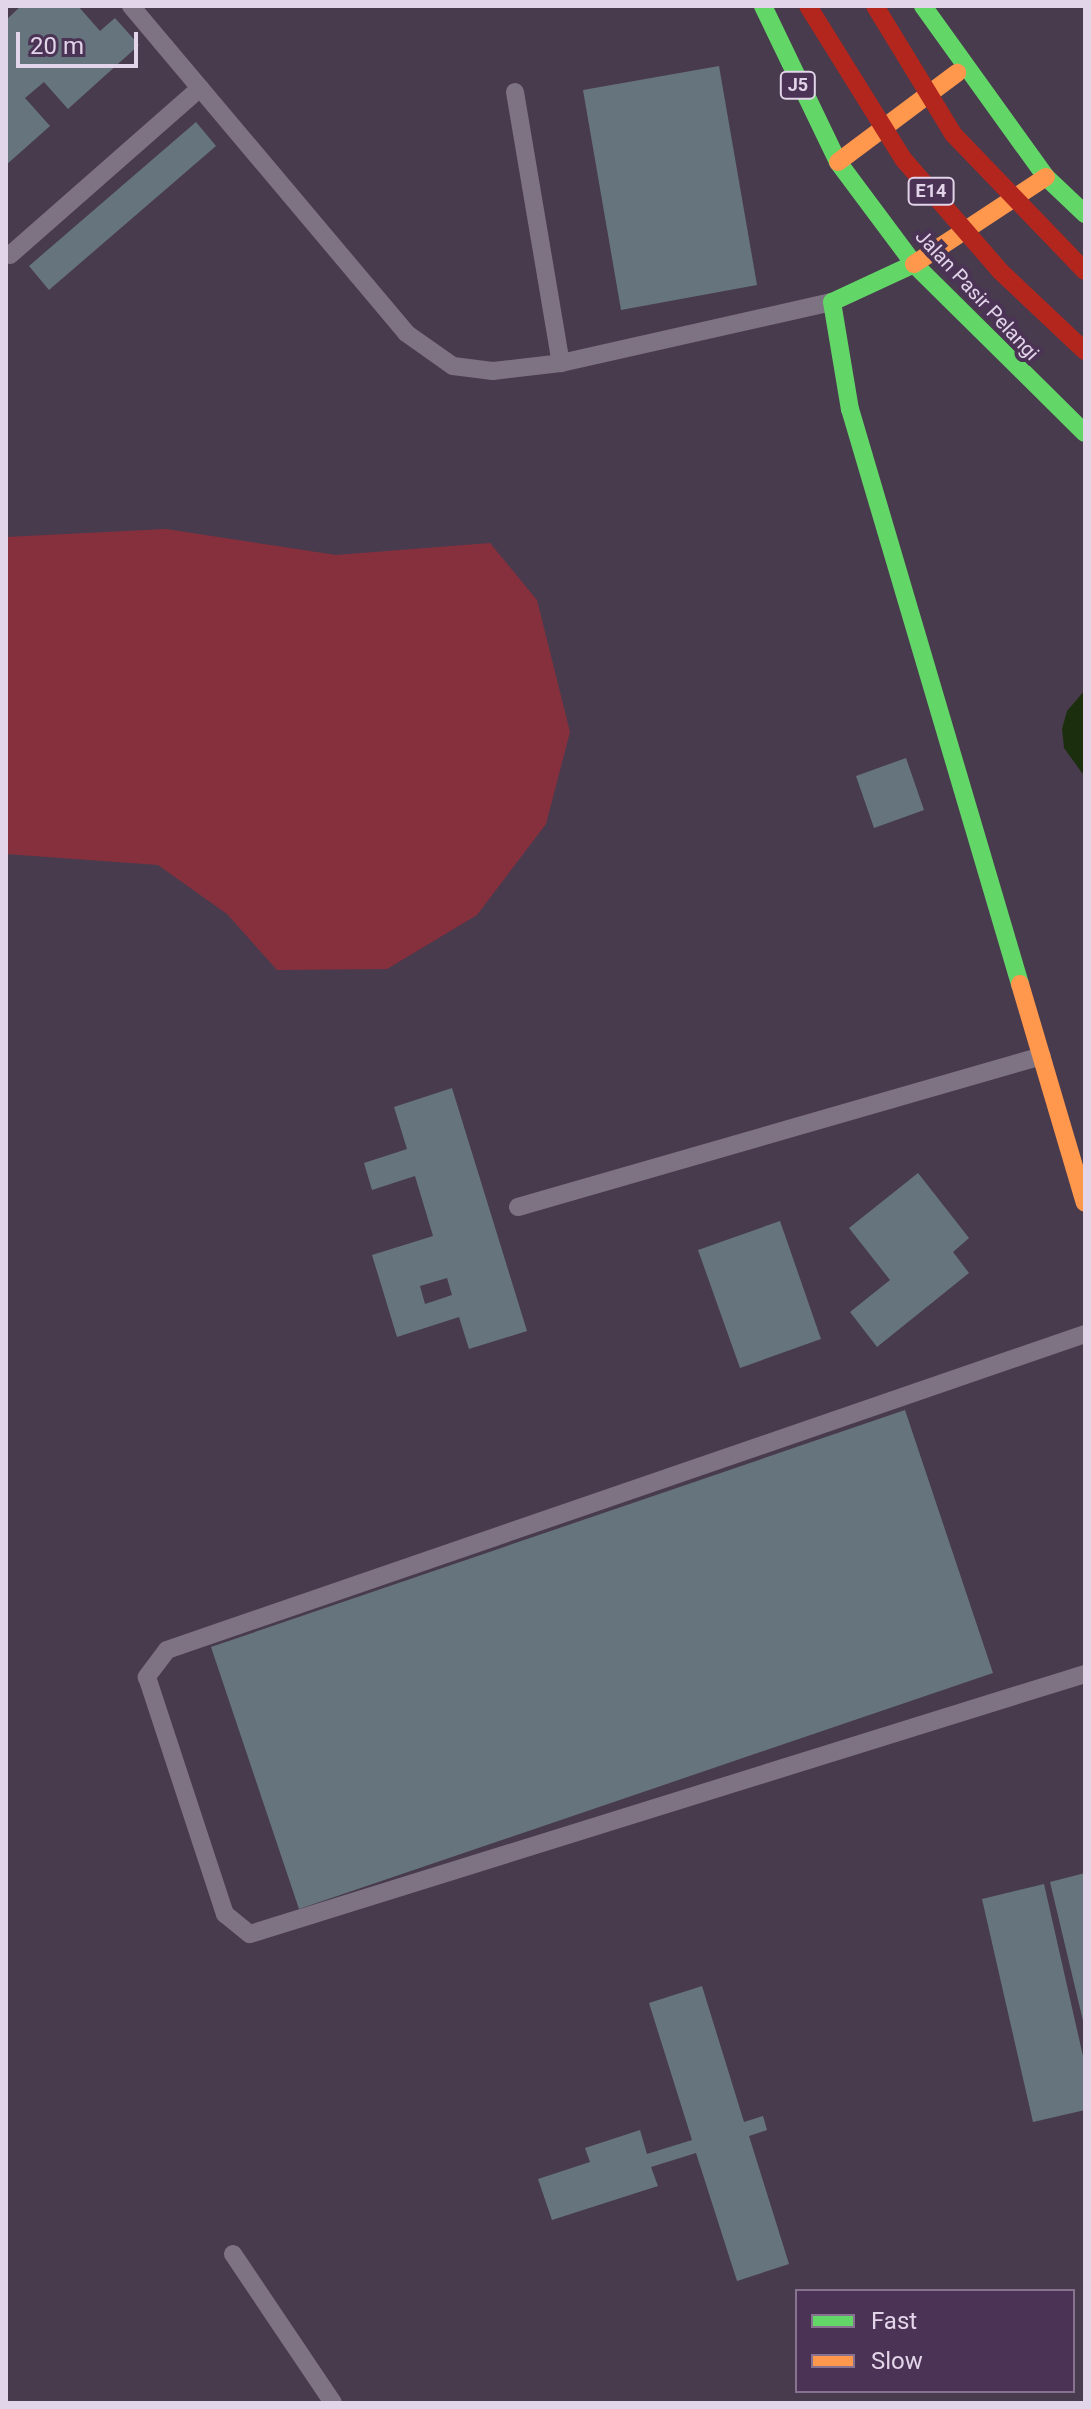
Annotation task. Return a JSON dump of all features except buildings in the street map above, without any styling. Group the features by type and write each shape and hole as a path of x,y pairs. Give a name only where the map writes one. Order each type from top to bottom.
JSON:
{"main road":[{"name":"Jalan Pasir Pelangi","path":"763,6 838,162 914,264 1085,433"},
{"name":"E14","path":"808,6 904,160 1000,271 1085,351"},
{"name":"E14","path":"875,6 953,134 1085,271"},
{"path":"923,6 963,69 1046,177 1085,214"},
{"path":"838,162 963,69"},
{"path":"1046,177 914,264 832,302 850,409 1045,1055 1085,1203"}],"lane":[{"path":"131,6 406,333 453,366 493,371 561,363 832,302"},
{"path":"10,255 200,88"},
{"path":"515,92 561,363"},
{"path":"518,1207 1045,1055"},
{"path":"1085,1334 167,1650 147,1677 225,1914 250,1934 1085,1674"},
{"path":"233,2254 333,2403"}],"shaded area":[{"path":"166,529 336,555 490,543 537,600 570,732 546,824 477,915 387,969 277,970 227,914 158,865 6,854 6,537"},
{"path":"1085,690 1085,777 1064,748 1062,729 1067,711"}],"traffic: fast":[{"path":"763,6 838,162 914,264 1085,433"},
{"path":"923,6 1046,177 1085,214"},
{"path":"914,264 832,302 850,409 1020,984"}],"traffic: slow":[{"path":"838,162 957,73"},
{"path":"914,264 1046,177"},
{"path":"1020,984 1085,1203"}],"traffic: jam":[{"path":"808,6 904,160 1000,271 1085,351"},
{"path":"875,6 953,134 1085,271"}]}
